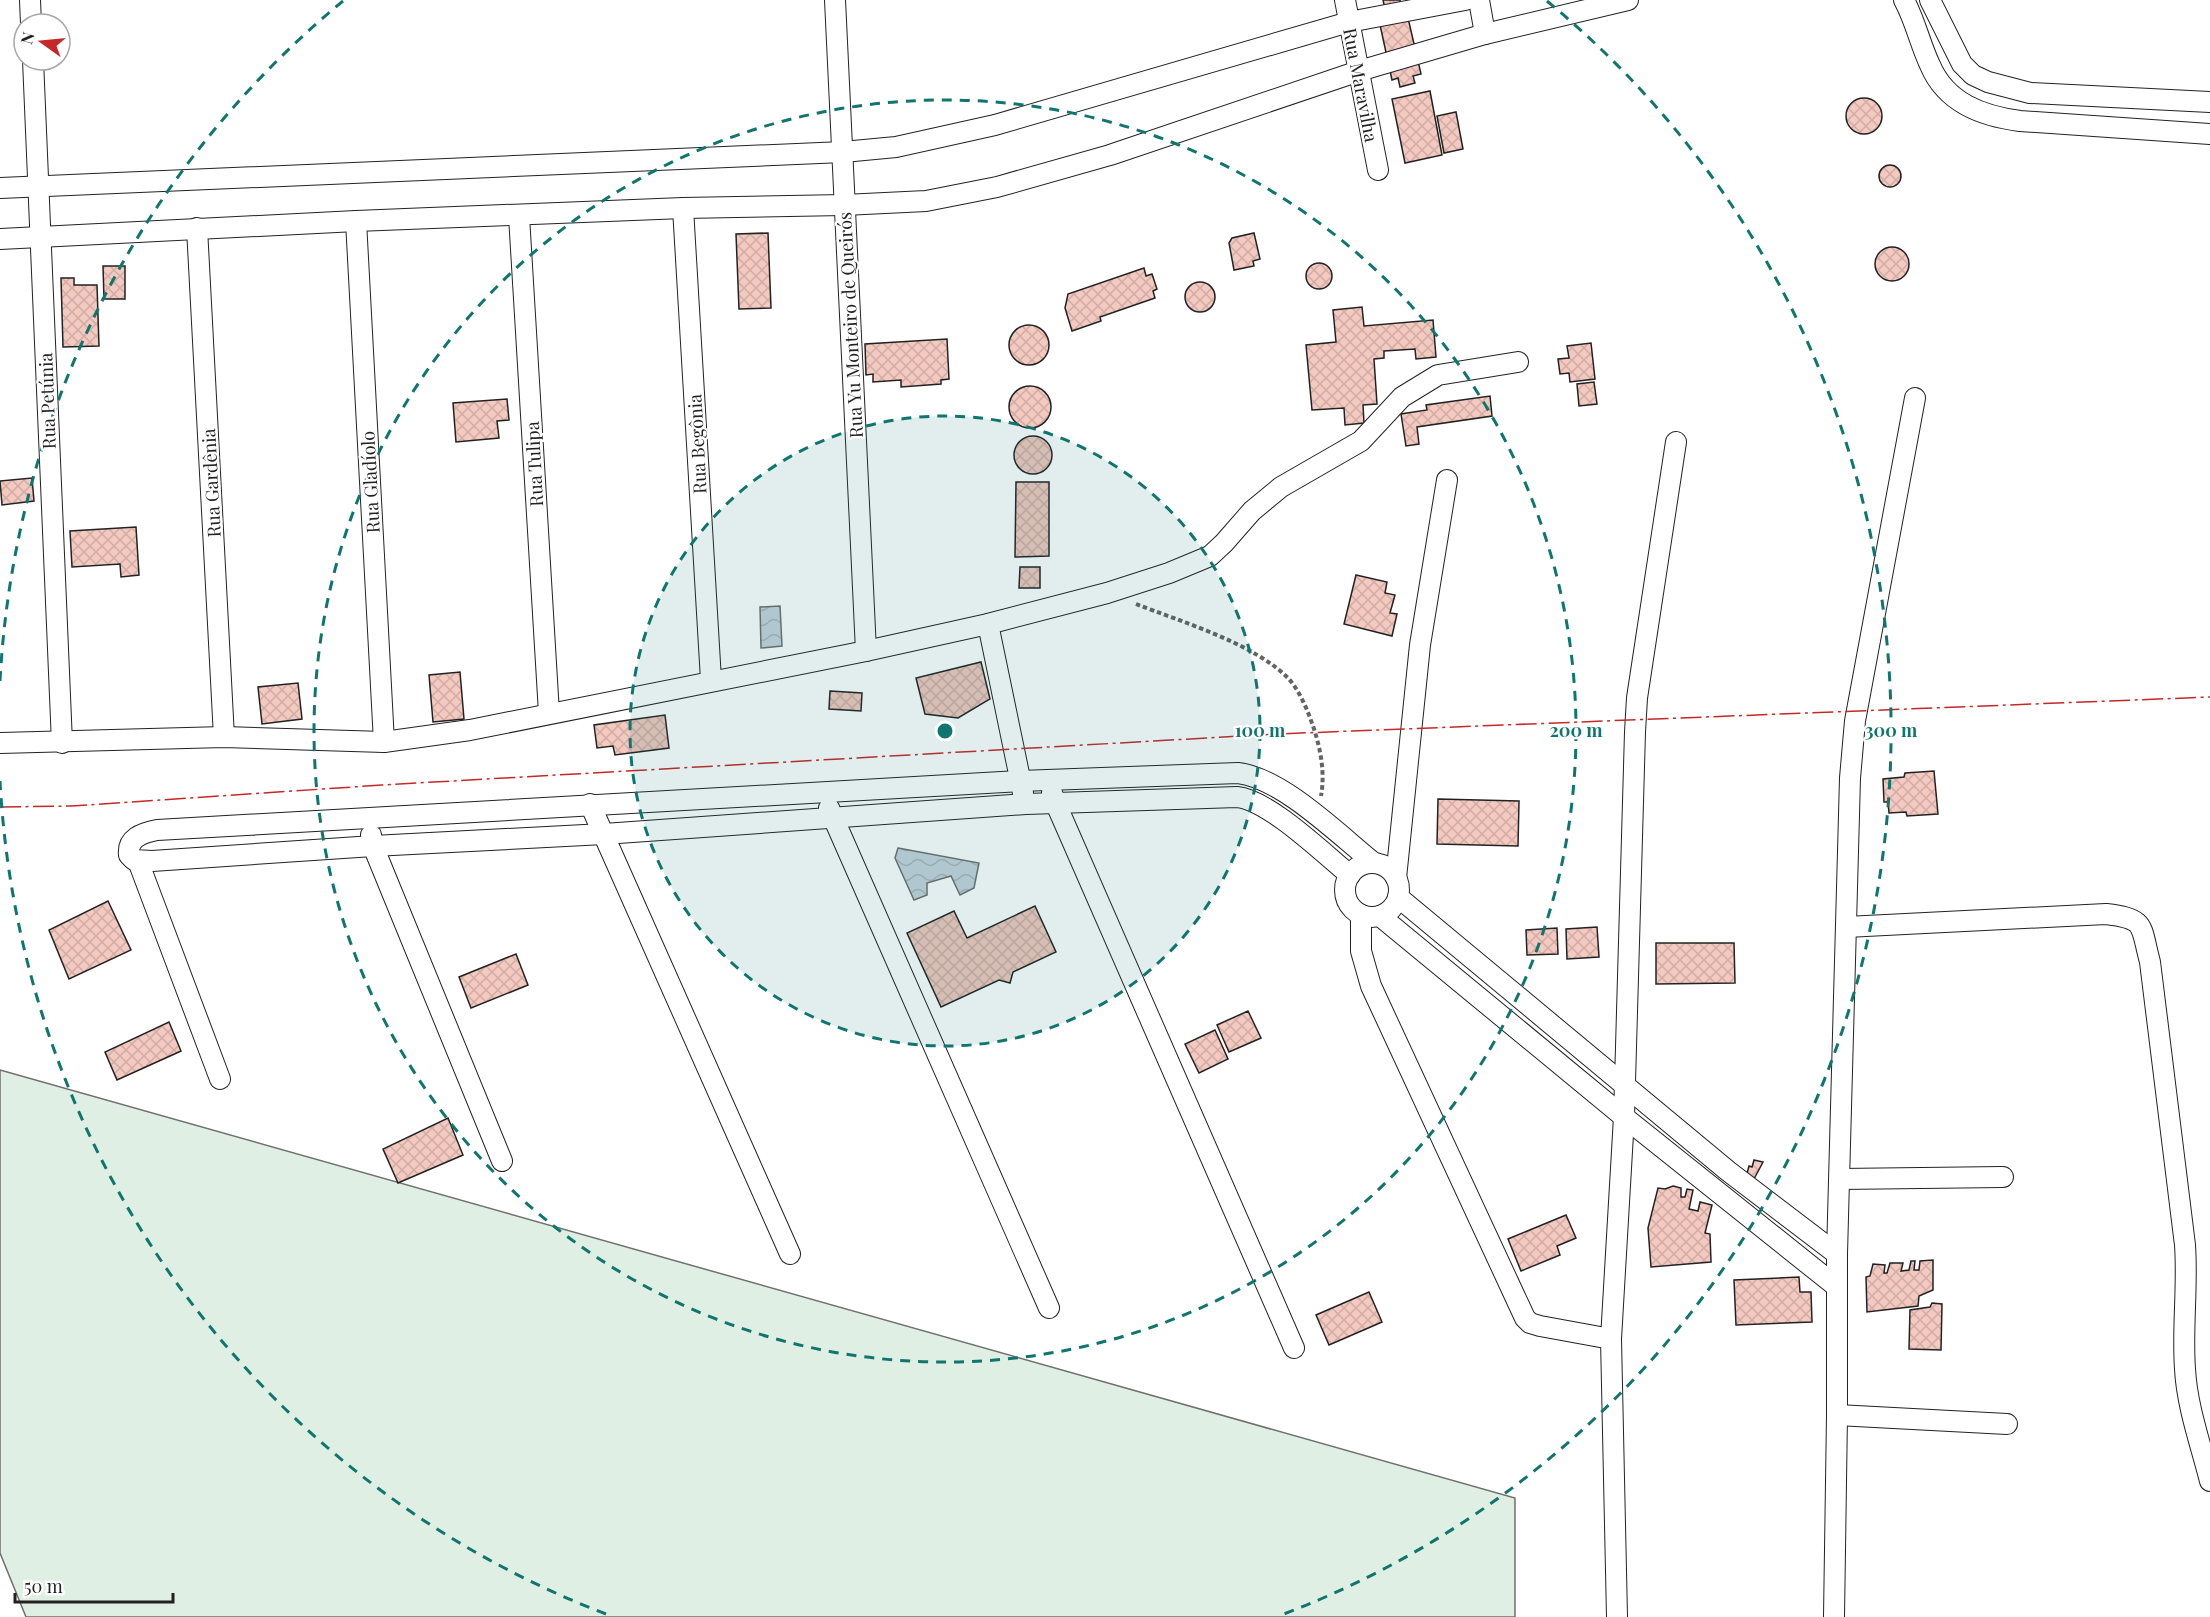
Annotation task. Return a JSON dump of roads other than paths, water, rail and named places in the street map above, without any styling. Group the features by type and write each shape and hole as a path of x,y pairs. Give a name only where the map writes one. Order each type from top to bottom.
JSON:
{"street":[{"name":"Rua Yu Monteiro de Queirós","path":"835,0 866,651"},
{"name":"Rua Maravilha","path":"1345,0 1378,170"},
{"path":"0,188 843,152 896,147 995,125 1349,21 1465,0"},
{"path":"1479,0 1485,34"},
{"path":"0,239 197,228 683,208 926,201 997,187 1110,155 1359,71 1485,34 1628,0"},
{"path":"1904,0 1930,67 1942,85 1957,100 1979,112 1994,118 2020,122 2210,134"},
{"path":"1930,0 1962,64 1973,75 1988,82 2030,93 2210,102"},
{"name":"Rua Petúnia","path":"33,72 62,743"},
{"name":"Rua Begônia","path":"683,208 711,680"},
{"name":"Rua Tulipa","path":"519,216 549,713"},
{"name":"Rua Gladíolo","path":"356,222 384,742"},
{"name":"Rua Gardênia","path":"197,228 224,737"},
{"path":"0,743 224,737 384,742 470,729 866,651 988,624 1107,593 1169,573 1210,556 1251,511 1281,487 1361,441 1402,397 1438,375 1518,362"},
{"path":"1834,1617 1837,1254 1850,778 1855,721 1915,398"},
{"path":"1617,1617 1611,1339 1624,1117 1637,698 1676,442"},
{"path":"1370,916 1394,906 1420,645 1447,480"},
{"path":"988,624 1026,804"},
{"path":"220,1079 138,861 129,855 132,840 157,830 1020,781 1248,774 1276,787 1374,863 1391,871 1397,888 1625,1084 1728,1171 1837,1254"},
{"path":"1049,780 1056,804 1294,1348"},
{"path":"825,792 832,818 1049,1308"},
{"path":"138,861 604,834 1026,804 1244,797 1263,806 1350,875"},
{"path":"590,804 790,1254"},
{"path":"368,819 373,846 502,1161"},
{"path":"1374,863 1365,864 1350,875 1346,884 1347,902 1353,910 1370,916 1837,1287"},
{"path":"1846,927 2106,914 2128,917 2141,926 2150,962 2185,1245 2188,1279 2184,1338 2185,1371 2191,1408 2210,1481"},
{"path":"1370,916 1361,951 1371,986 1525,1318 1530,1323 1540,1326 1611,1339"},
{"path":"1840,1179 2003,1177"},
{"path":"1837,1415 2007,1424"}],"water":[{"path":"780,606 782,646 761,648 760,607"},
{"path":"898,848 979,863 974,888 960,895 951,876 927,883 927,895 914,900 895,858"}]}
